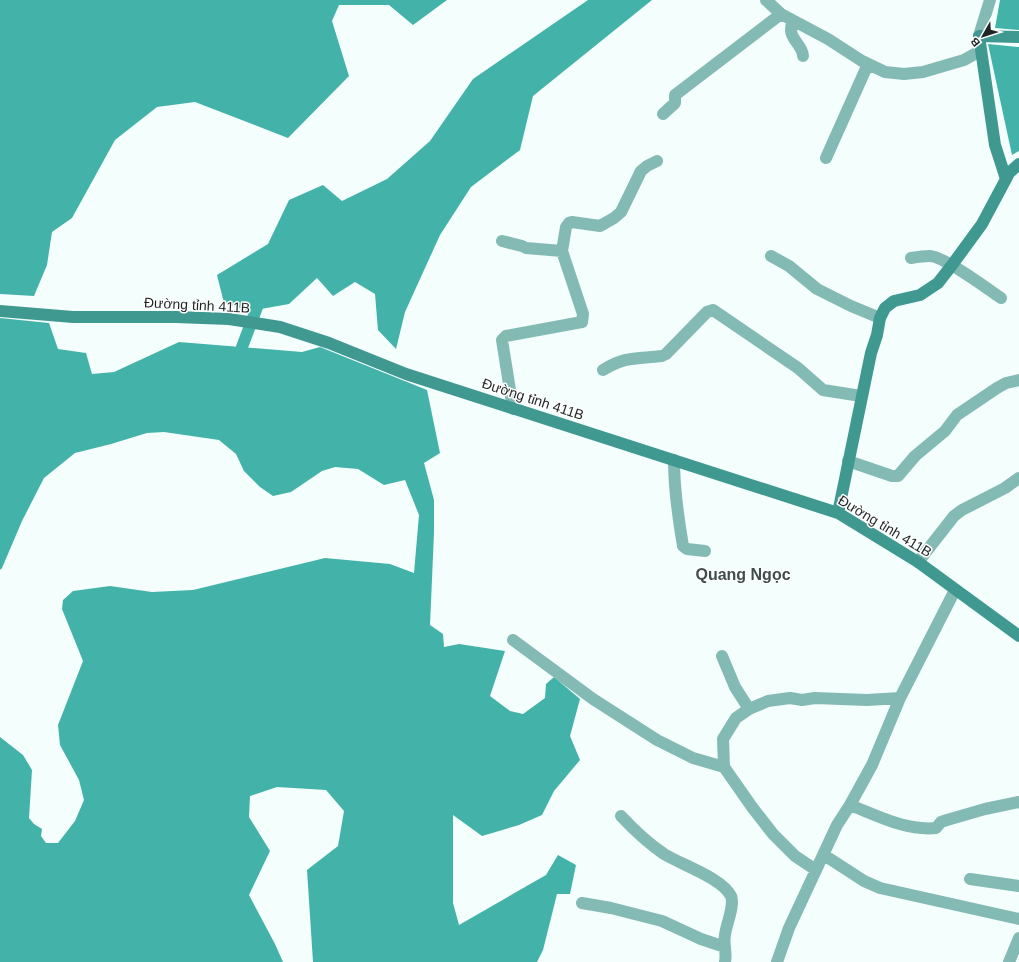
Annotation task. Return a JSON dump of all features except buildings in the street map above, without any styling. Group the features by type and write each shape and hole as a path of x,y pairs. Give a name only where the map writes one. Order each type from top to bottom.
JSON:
{"main road":[{"path":"1006,179 995,145 979,36 1019,37"},
{"path":"838,513 861,396 880,318 885,308 894,301 920,295 938,283 982,224 1009,173 1019,164"},
{"name":"Đường tỉnh 411B","path":"0,311 73,317 176,317 229,320 280,327 329,343 406,374 838,513 918,562 1019,636"}],"street":[{"path":"766,0 781,14 828,39 868,64 885,72 904,74 923,72 964,60 980,51"},
{"path":"979,36 990,0"},
{"path":"663,114 675,102 675,95 781,14"},
{"path":"793,21 791,30 792,35 801,48 803,56"},
{"path":"826,158 868,64"},
{"path":"513,409 502,340 506,336 582,322 583,314 562,251 566,227 572,222 600,226 614,218 621,212 641,171 657,161"},
{"path":"502,241 526,248 562,251"},
{"path":"771,256 788,266 817,289 851,306 880,318"},
{"path":"911,258 931,256 952,265 1001,298"},
{"path":"603,370 627,359 662,356 666,354 707,312 713,310 798,368 823,390 861,396"},
{"path":"848,461 892,476 898,476 915,456 945,431 957,414 1006,383 1019,380"},
{"path":"674,460 676,511 683,546 687,550 705,551"},
{"path":"918,562 954,516 962,510 1005,488 1019,478"},
{"path":"777,962 789,928 837,825 872,765 900,698 955,590"},
{"path":"513,640 549,668 657,740 693,758 724,767"},
{"path":"722,656 735,687 749,709"},
{"path":"816,870 795,856 773,834 752,807 724,767 723,739 736,718 749,709 768,701 790,698 802,700 815,698 867,700 900,698"},
{"path":"850,805 887,820 910,827 928,829 936,828 941,822 947,820 985,809 1019,802"},
{"path":"621,816 641,837 665,854 715,880 726,890 732,900 724,937 725,962"},
{"path":"824,854 859,878 880,888 1019,919"},
{"path":"970,879 1019,886"},
{"path":"582,903 611,908 662,921 701,939 725,947"},
{"path":"1009,962 1019,938"}],"water":[{"path":"0,0 447,0 413,25 389,5 339,5 332,21 349,76 288,138 195,102 157,107 115,140 72,218 52,232 47,265 34,296 0,294"},
{"path":"588,0 652,0 533,96 520,150 471,187 440,235 405,312 396,349 378,330 375,294 355,282 333,296 317,278 289,304 249,311 224,303 217,275 268,244 289,200 323,185 342,201 387,179 430,141 473,79"},
{"path":"1000,0 1019,0 1019,30 995,28"},
{"path":"988,44 1019,47 1019,151 1012,155"},
{"path":"0,318 49,323 58,349 86,353 92,374 114,372 179,342 302,352 320,347 427,390 440,453 424,463 434,500 430,625 443,634 444,647 459,644 505,651 490,696 510,711 523,714 545,698 546,684 554,677 580,699 570,736 580,760 554,791 542,815 519,825 482,836 453,815 453,903 459,925 546,875 558,855 576,865 570,894 557,894 543,950 537,962 313,962 307,870 338,846 344,811 326,790 277,787 250,796 249,817 270,851 249,895 283,962 0,962 0,737 23,755 32,770 29,818 34,824 42,829 41,836 46,843 58,843 75,821 84,800 79,780 60,745 58,725 83,661 62,609 63,600 73,591 110,586 152,592 193,590 325,558 390,564 414,573 419,515 405,480 384,485 358,469 335,467 322,471 291,492 273,496 260,487 244,471 236,454 219,440 164,432 147,433 75,453 44,478 22,521 0,570"}],"waterway":[{"path":"242,347 262,294"}],"district":[{"name":"Quang Ngọc","path":"743,574"}]}
